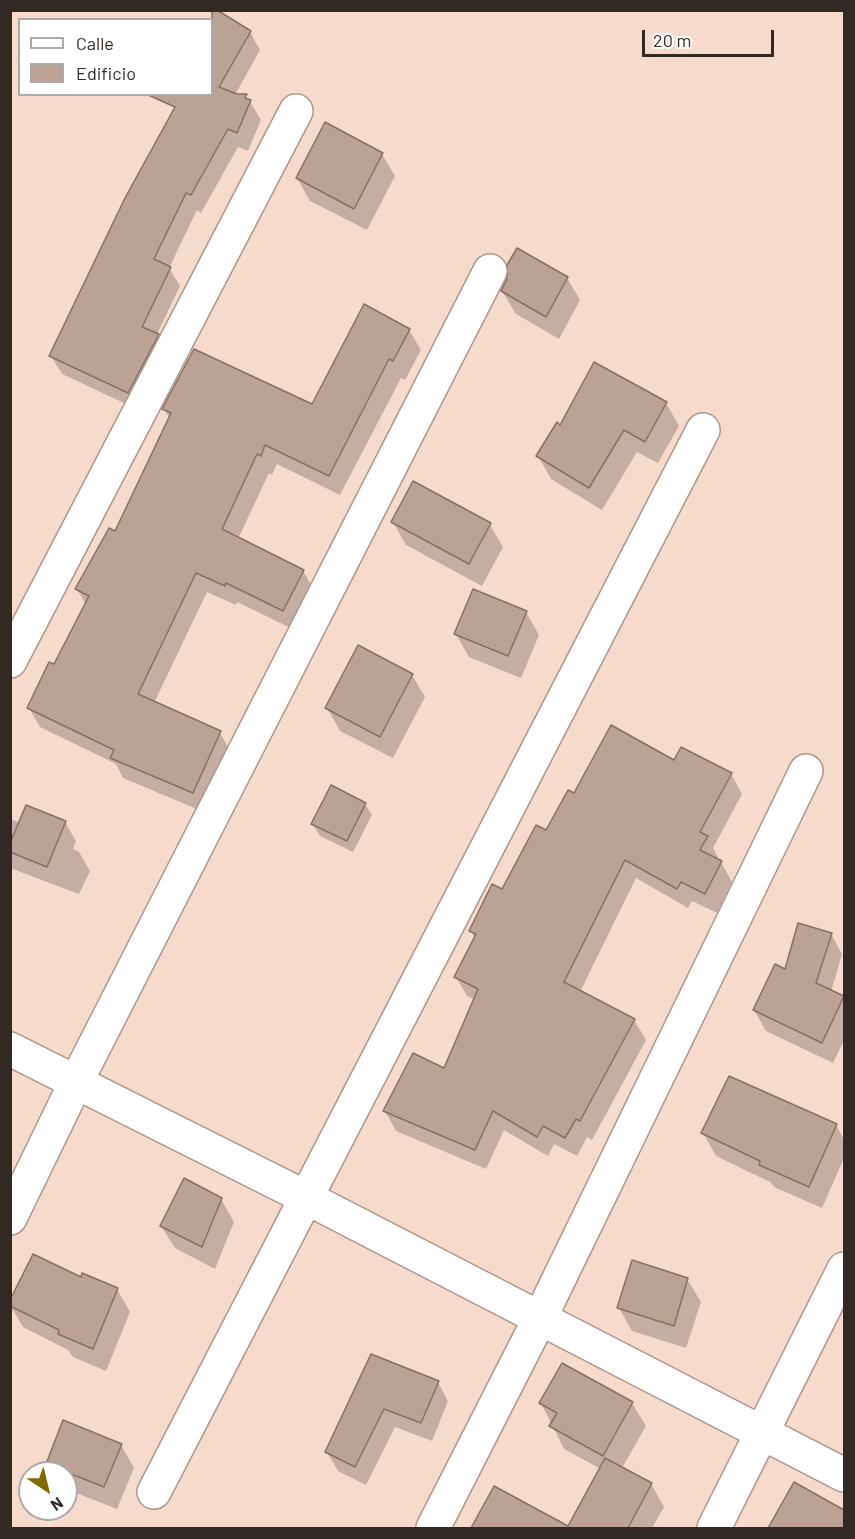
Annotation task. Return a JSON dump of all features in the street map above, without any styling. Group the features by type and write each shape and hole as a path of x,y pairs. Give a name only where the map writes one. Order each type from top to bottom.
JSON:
{"street":[{"path":"10,661 296,111"},
{"path":"10,1218 76,1082 490,271"},
{"path":"154,1492 703,430"},
{"path":"433,1528 538,1320 806,771"},
{"path":"10,1049 305,1197 538,1320 844,1475"},
{"path":"714,1528 844,1269"}],"building":[{"path":"212,10 217,10 251,31 219,87 237,94 247,94 245,98 251,100 237,133 228,129 191,195 186,193 154,259 171,267 142,327 159,334 128,393 49,356 125,198 175,107 150,96 213,96"},
{"path":"325,122 383,153 354,209 296,178"},
{"path":"517,248 568,277 546,317 501,291 507,279 507,265"},
{"path":"364,304 410,329 393,361 389,359 329,476 265,445 261,456 257,454 222,529 304,570 283,611 226,583 225,586 196,573 138,694 221,731 193,793 110,758 114,750 27,708 49,662 54,664 89,596 75,589 109,528 115,531 171,413 162,409 194,349 312,404"},
{"path":"594,362 667,402 645,442 624,430 589,488 536,456 557,422 560,425"},
{"path":"413,481 491,523 469,564 391,522"},
{"path":"473,589 527,611 508,656 454,634"},
{"path":"358,645 413,674 380,737 325,708"},
{"path":"611,725 674,760 681,747 732,773 700,832 708,836 700,850 722,861 705,894 681,882 677,889 625,860 564,982 635,1019 580,1121 576,1119 565,1138 543,1126 537,1137 493,1111 475,1150 383,1111 413,1053 444,1068 478,989 454,977 476,934 469,931 492,884 502,889 536,825 546,830 568,790 574,793"},
{"path":"331,785 366,803 347,841 311,824"},
{"path":"26,805 66,821 47,867 10,852 10,843"},
{"path":"798,923 832,933 816,983 844,996 822,1043 753,1010 775,964 785,969"},
{"path":"729,1076 837,1124 809,1187 759,1165 760,1161 701,1133"},
{"path":"184,1178 222,1198 202,1247 160,1226"},
{"path":"33,1254 81,1277 82,1273 118,1288 93,1349 58,1334 59,1330 10,1306 10,1300"},
{"path":"632,1260 688,1278 674,1326 617,1308"},
{"path":"371,1354 439,1381 421,1423 384,1409 355,1467 325,1452"},
{"path":"562,1363 633,1402 603,1456 549,1426 557,1413 539,1403"},
{"path":"63,1420 122,1444 104,1487 78,1477 78,1461 47,1461"},
{"path":"605,1458 652,1483 628,1528 471,1528 494,1486 568,1526"},
{"path":"794,1482 844,1510 844,1528 768,1528"}]}
